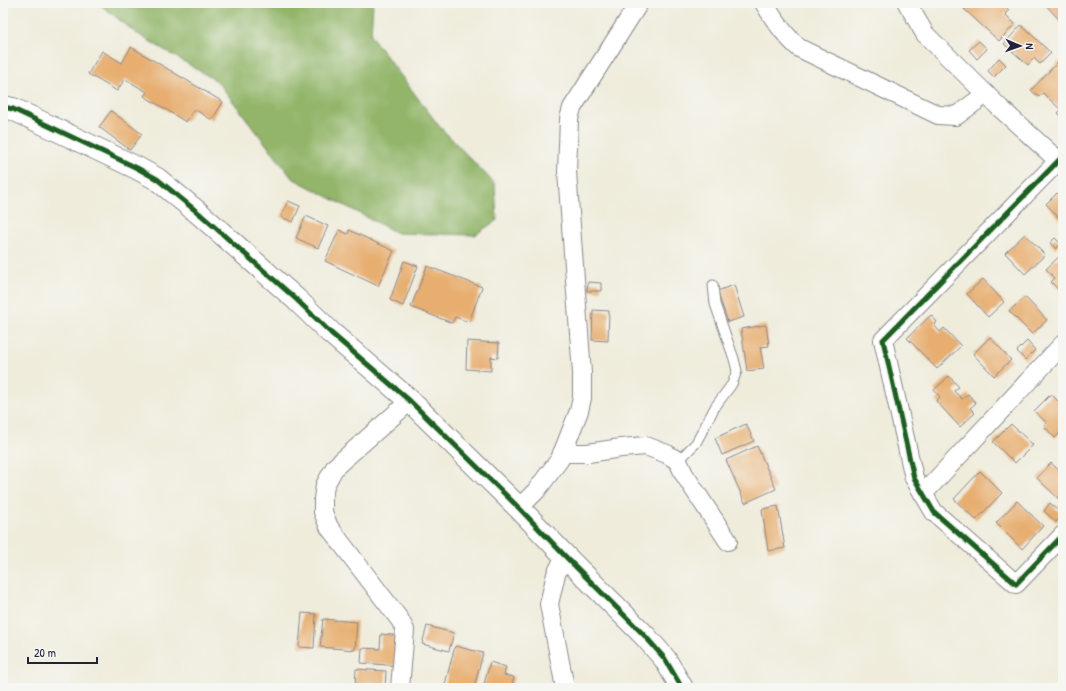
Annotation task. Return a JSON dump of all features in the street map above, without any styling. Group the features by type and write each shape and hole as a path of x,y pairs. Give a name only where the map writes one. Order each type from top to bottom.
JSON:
{"street":[{"path":"519,508 536,491 560,459 579,411 582,398 582,373 567,172 569,119 572,108 638,3"},
{"path":"764,3 774,21 789,39 799,48 938,115 956,116 986,94"},
{"path":"906,3 925,34 986,94 1062,161 883,340 914,478 934,512 1016,584 1063,535"},
{"path":"3,107 13,109 121,159 157,180 202,215 297,300 331,333 410,401 519,508 646,636 665,658 682,688"},
{"path":"923,494 1063,344"},
{"path":"400,688 405,630 400,620 328,527 323,512 323,505 325,485 335,468 410,401"},
{"path":"562,453 588,453 646,446 667,454 678,461 684,474 728,541"},
{"path":"565,556 556,574 549,604 565,688"}],"lane":[{"path":"678,461 696,443 715,408 732,384 737,371 715,304 713,285"}],"green space":[{"path":"98,3 373,3 371,36 439,126 495,184 497,220 475,235 397,233 292,178 218,82 136,33"}],"building":[{"path":"969,3 1002,3 1009,10 1005,14 1015,24 999,41 964,9"},
{"path":"1044,3 1063,3 1063,24"},
{"path":"1021,25 1051,53 1040,64 1034,58 1028,65 1004,44"},
{"path":"979,41 987,49 977,59 969,50"},
{"path":"131,47 223,102 212,120 194,109 186,122 144,96 147,92 125,79 117,91 88,74 102,51 122,63"},
{"path":"999,58 1006,65 994,77 988,71"},
{"path":"1059,61 1063,65 1063,71 1060,74 1063,77 1063,118 1058,113 1061,110 1043,93 1039,97 1031,90"},
{"path":"111,111 142,134 130,150 99,127"},
{"path":"1057,193 1061,197 1063,196 1063,222 1046,204"},
{"path":"288,201 300,206 293,222 281,217"},
{"path":"306,216 328,226 318,248 296,238"},
{"path":"339,230 348,234 349,230 394,251 378,286 325,261"},
{"path":"1025,234 1045,255 1025,274 1005,253"},
{"path":"1055,238 1061,244 1056,249 1050,243"},
{"path":"1063,253 1063,294 1051,282 1055,278 1046,269"},
{"path":"404,261 418,266 403,306 390,300"},
{"path":"427,266 482,287 469,322 455,317 452,323 411,307"},
{"path":"983,279 1004,302 988,317 967,294"},
{"path":"588,282 601,283 601,291 587,291"},
{"path":"734,285 744,317 728,322 717,291"},
{"path":"1025,297 1047,320 1032,334 1009,311"},
{"path":"593,310 609,311 608,341 592,340"},
{"path":"931,315 937,322 934,325 940,332 944,328 961,346 937,369 907,338"},
{"path":"766,325 769,346 760,347 764,369 747,371 741,329"},
{"path":"990,337 1011,360 994,376 973,354"},
{"path":"467,341 499,343 498,358 491,357 491,371 466,369"},
{"path":"1027,341 1035,350 1025,360 1017,351"},
{"path":"949,376 959,387 954,391 962,399 968,394 976,403 970,408 975,413 960,427 936,401 940,397 934,390"},
{"path":"1051,394 1063,406 1063,430 1055,438 1044,426 1047,423 1034,411"},
{"path":"746,424 754,441 722,455 715,438"},
{"path":"1011,424 1033,445 1015,463 993,442"},
{"path":"757,446 776,489 745,503 726,460"},
{"path":"1051,463 1063,474 1063,503 1037,478"},
{"path":"980,471 1002,493 976,520 954,499"},
{"path":"1017,501 1043,526 1022,549 996,523"},
{"path":"1050,503 1063,515 1056,522 1044,511"},
{"path":"778,506 785,548 768,551 762,509"},
{"path":"302,613 316,614 314,648 299,647"},
{"path":"323,619 357,622 355,650 320,647"},
{"path":"427,626 454,633 449,651 422,644"},
{"path":"381,634 402,636 400,666 361,663 362,648 380,649"},
{"path":"455,646 483,653 474,688 444,688"},
{"path":"490,662 506,667 504,675 514,677 511,688 483,688"},
{"path":"356,669 386,671 385,688 355,688"},
{"path":"405,685 426,686 425,688 405,688"}],"cycle path":[{"path":"3,107 13,109 137,168 157,179 201,215 297,300 331,333 410,401 519,508 645,636 665,659 682,688"},
{"path":"1063,156 883,340 914,478 934,512 1016,584 1063,535"}]}
